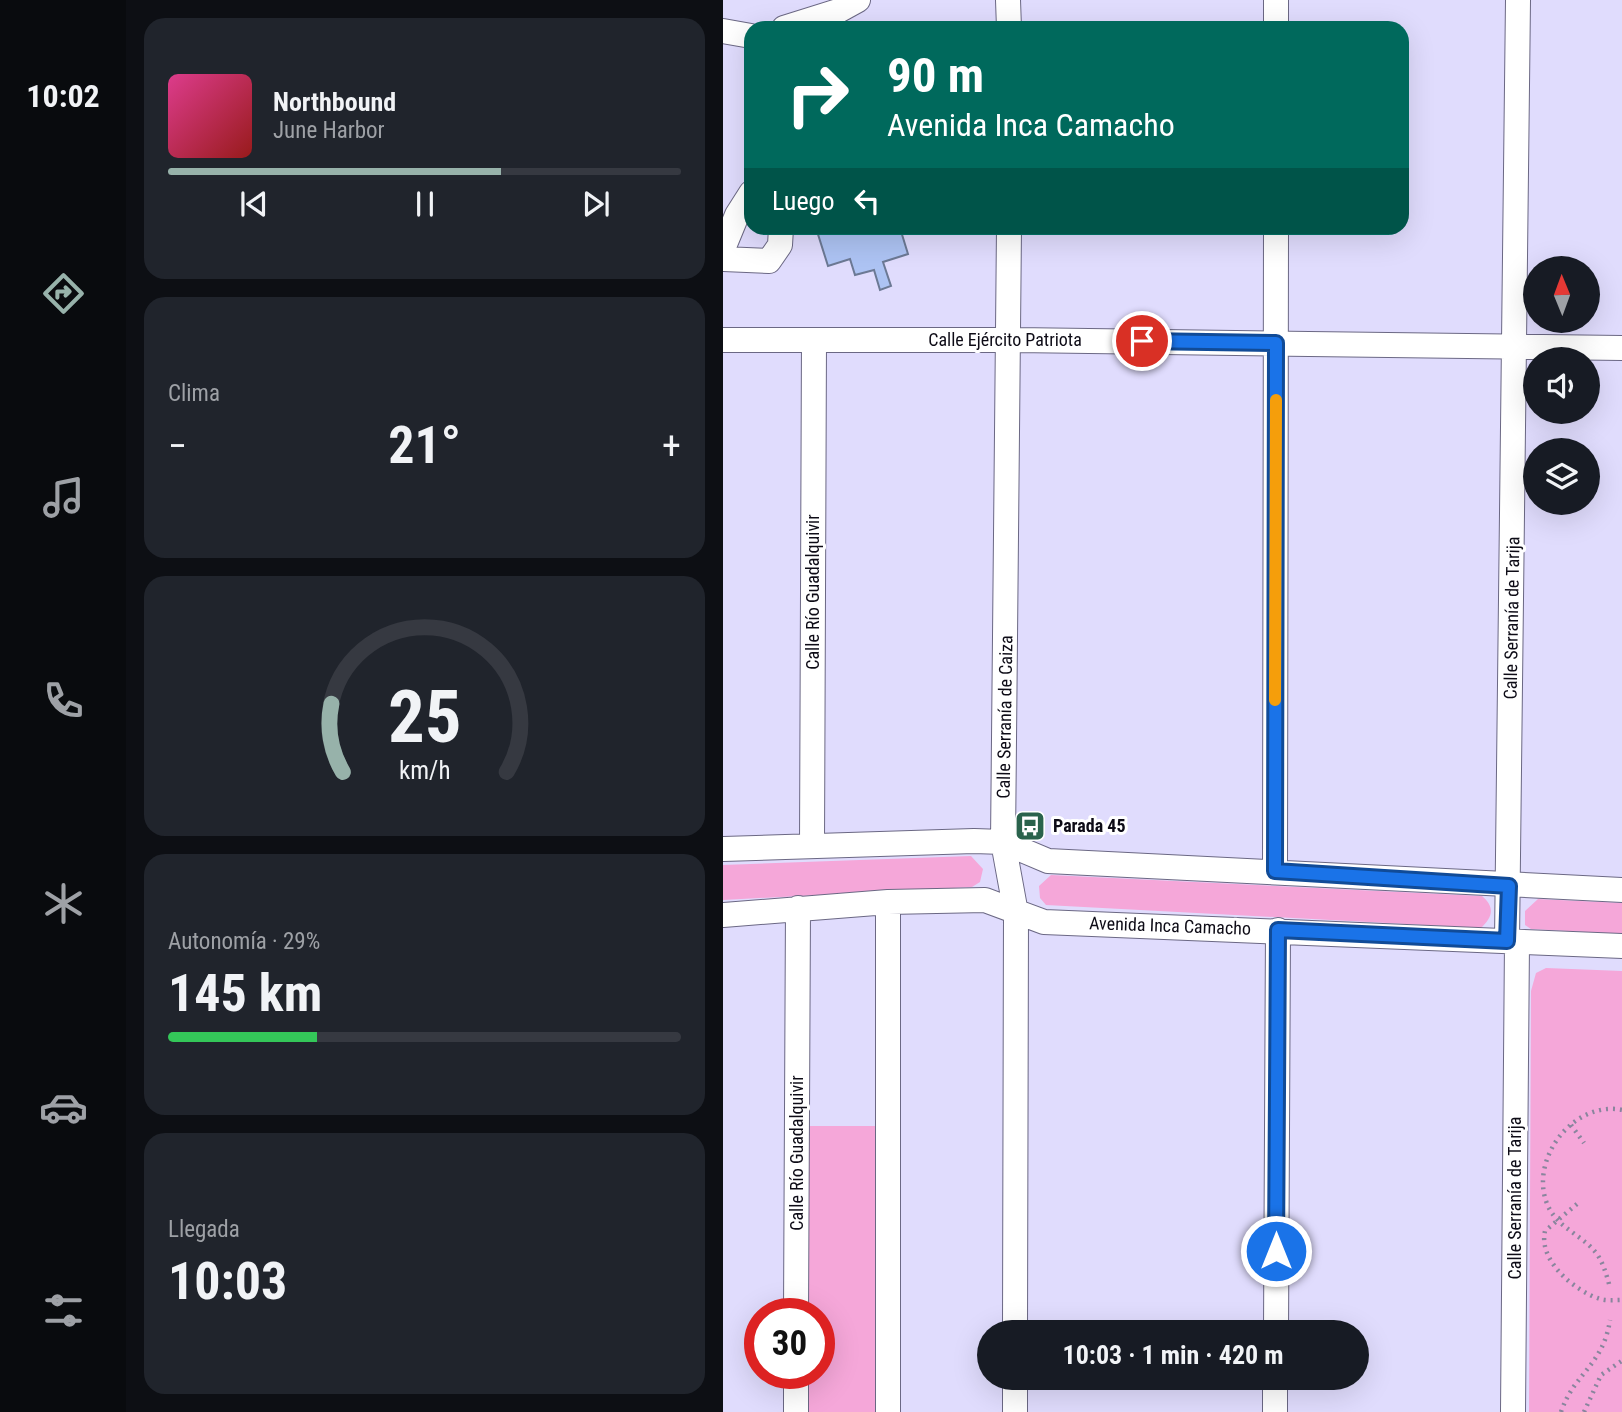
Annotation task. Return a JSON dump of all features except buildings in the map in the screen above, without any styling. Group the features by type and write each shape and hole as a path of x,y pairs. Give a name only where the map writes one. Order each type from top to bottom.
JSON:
{"street":[{"path":"806,21 838,11 858,0"},
{"path":"1008,0 1009,21"},
{"path":"1275,0 1276,21"},
{"name":"Calle Serranía de Tarija","path":"1513,1412 1512,941 1509,886 1518,0"},
{"path":"723,31 744,35"},
{"path":"723,249 744,204"},
{"path":"723,259 769,261 780,245 781,235"},
{"name":"Calle Serranía de Caiza","path":"1009,235 1003,842 1016,913 1015,1320"},
{"path":"1275,871 1276,235"},
{"name":"Calle Ejército Patriota","path":"723,340 1009,340 1622,348"},
{"name":"Calle Río Guadalquivir","path":"812,845 814,340"},
{"path":"723,849 1003,842 1048,861 1622,890"},
{"name":"Avenida Inca Camacho","path":"723,915 888,902 985,900 1044,922 1622,946"},
{"path":"888,902 888,1412"},
{"name":"Calle Río Guadalquivir","path":"796,1298 798,908"},
{"path":"1276,1320 1278,930"},
{"path":"795,1412 796,1389"},
{"path":"1015,1390 1015,1412"},
{"path":"1275,1390 1275,1412"}],"path":[{"path":"1609,1284 1597,1254 1556,1220 1545,1198 1545,1161 1557,1138 1571,1125 1598,1112 1620,1109"},
{"path":"1571,1125 1584,1143"},
{"path":"1577,1204 1544,1231 1543,1240 1560,1273 1578,1289 1602,1300 1622,1300"},
{"path":"1561,1412 1575,1387 1598,1358 1607,1341 1610,1320"},
{"path":"1584,1412 1601,1375 1622,1360"}],"shaded area":[{"path":"971,856 983,869 980,882 972,887 723,900 723,865"},
{"path":"1051,875 1482,896 1489,904 1491,912 1481,928 1046,905 1040,898 1039,886"},
{"path":"1538,899 1622,903 1622,934 1531,929 1525,925 1525,911"},
{"path":"1546,968 1622,971 1622,1412 1529,1412 1531,991 1536,973"},
{"path":"806,1126 880,1126 879,1412 808,1412 808,1389 835,1389 835,1298 808,1298"}],"slow traffic":[{"path":"1275,700 1276,400"}],"place":[{"name":"Parada 45","path":"1030,826"}],"route":[{"path":"1142,341 1276,343 1275,871 1509,886 1507,941 1278,930 1276,1251"}]}
